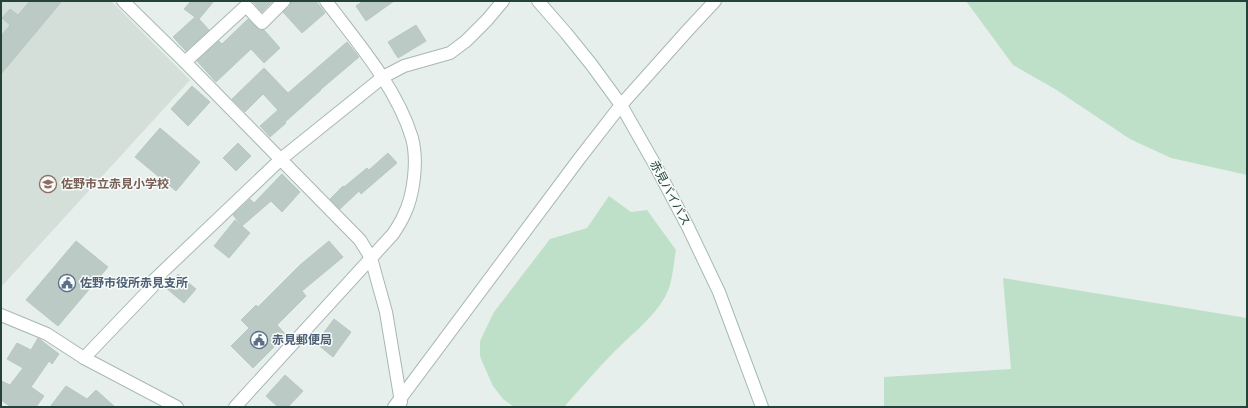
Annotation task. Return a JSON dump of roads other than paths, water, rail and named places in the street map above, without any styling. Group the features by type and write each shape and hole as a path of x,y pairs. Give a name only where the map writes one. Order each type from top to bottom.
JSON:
{"street":[{"path":"123,1 360,240 371,258 386,312 399,404"},
{"path":"185,62 246,6 262,23 284,1"},
{"path":"235,407 393,234 404,216 411,197 415,158 412,139 406,119 383,77 326,1"},
{"path":"84,358 152,287 154,280 281,159 383,77 404,66 450,53 466,41 503,1"},
{"name":"赤見バイパス","path":"538,1 591,64 621,105 688,227 719,292 762,407"},
{"path":"399,404 579,159 621,105 715,1"},
{"path":"1,315 47,334 84,358 177,407"}],"place":[{"name":"佐野市立赤見小学校","path":"48,184"},
{"name":"佐野市役所赤見支所","path":"67,283"},
{"name":"赤見郵便局","path":"259,340"}]}
